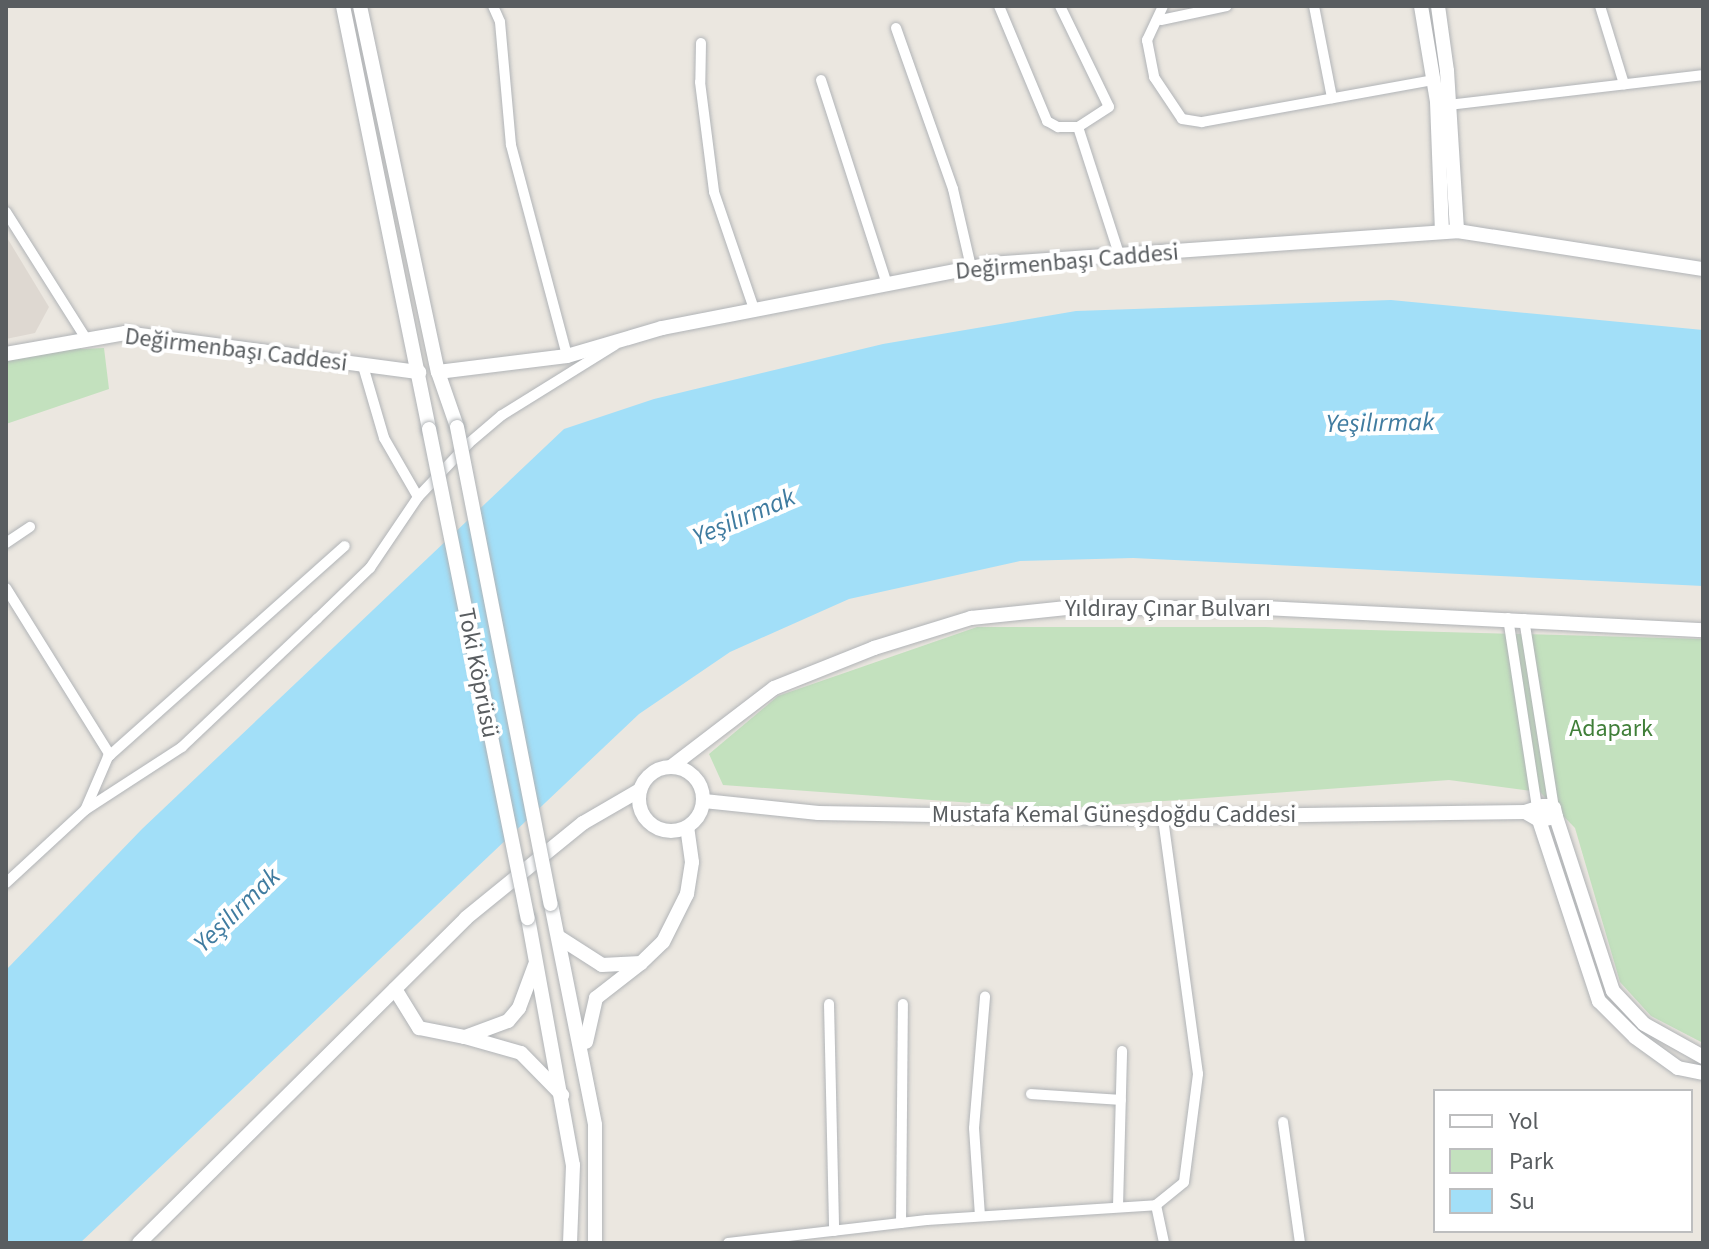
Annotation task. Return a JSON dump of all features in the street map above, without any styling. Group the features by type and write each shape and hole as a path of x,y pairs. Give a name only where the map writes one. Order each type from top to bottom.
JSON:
{"main road":[{"name":"Toki Köprüsü","path":"343,6 564,1099 573,1165 570,1243"},
{"path":"360,6 438,372 457,427 584,1058 595,1125 595,1243"},
{"path":"1421,6 1433,80 1442,232"},
{"path":"1438,6 1449,105 1457,231"},
{"name":"Değirmenbaşı Caddesi","path":"438,372 567,356 630,335 971,267 1457,231 1703,269"},
{"name":"Değirmenbaşı Caddesi","path":"6,354 125,333 419,372"},
{"name":"Yıldıray Çınar Bulvarı","path":"672,766 774,688 874,648 971,618 1066,608 1264,608 1703,630"},
{"path":"139,1243 466,918 583,823 640,790 652,773 672,766 691,773 704,801 687,828 692,862 687,894 663,942 596,998 584,1058"},
{"path":"640,790 641,811 655,828 687,828"},
{"name":"Mustafa Kemal Güneşdoğdu Caddesi","path":"704,801 818,813 1163,819 1555,812"},
{"path":"1555,812 1613,991 1644,1024 1703,1057"},
{"path":"1534,813 1599,1001 1635,1037 1678,1068 1703,1073"},
{"path":"560,938 602,965 641,963"},
{"path":"465,1037 513,1015 536,961"},
{"path":"395,989 419,1028 521,1053 564,1099"}],"street":[{"path":"493,6 500,22 511,145 567,356"},
{"path":"999,6 1047,121 1058,127 1078,127 1109,107 1060,6"},
{"path":"1163,6 1161,20 1147,40 1154,77 1182,119 1202,122 1433,80"},
{"path":"1161,20 1227,6"},
{"path":"1314,6 1332,98"},
{"path":"1600,6 1624,84"},
{"path":"896,28 953,189 971,267"},
{"path":"701,43 700,82 714,192 754,309"},
{"path":"1449,105 1703,75"},
{"path":"821,80 887,284"},
{"path":"1078,127 1120,257"},
{"path":"6,212 87,340"},
{"path":"6,883 85,810 182,747 370,568 418,497 502,415 630,335"},
{"path":"363,366 384,438 418,497"},
{"path":"6,543 30,527"},
{"path":"85,810 110,755 345,546"},
{"path":"6,588 110,755"},
{"path":"1508,618 1534,813"},
{"path":"1524,619 1555,812"},
{"path":"728,1243 775,1240 901,1223 1156,1205 1184,1182 1198,1074 1163,819"},
{"path":"980,1216 974,1128 985,996"},
{"path":"829,1004 834,1231"},
{"path":"901,1223 903,1004"},
{"path":"1118,1207 1122,1051"},
{"path":"1031,1094 1121,1100"},
{"path":"1283,1122 1300,1243"},
{"path":"1156,1205 1164,1243"}],"shaded area":[{"path":"6,236 49,307 35,333 6,339"}],"green space":[{"path":"78,343 81,349 104,348 109,389 6,424 6,356"},
{"name":"Adapark","path":"977,627 1265,627 1703,639 1703,1043 1651,1016 1620,982 1575,828 1540,792 1449,780 1057,809 723,785 709,754 778,696"}],"water":[{"name":"Yeşilırmak","path":"1391,300 1703,330 1703,586 1133,558 1020,561 849,599 730,652 639,714 80,1243 6,1243 6,970 142,829 564,429 654,399 883,344 1076,311"}]}
